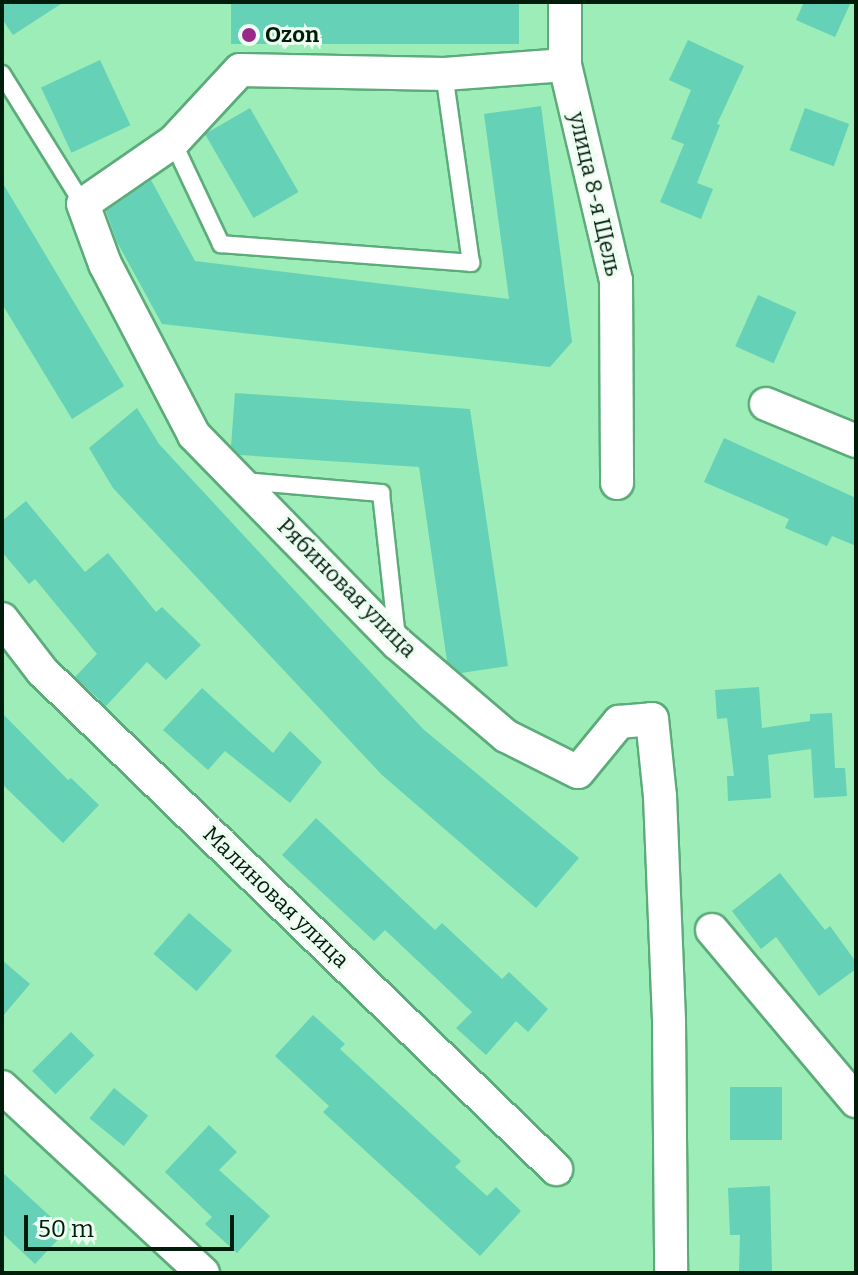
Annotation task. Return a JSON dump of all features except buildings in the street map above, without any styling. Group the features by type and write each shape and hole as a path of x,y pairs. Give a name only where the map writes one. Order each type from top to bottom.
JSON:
{"street":[{"name":"улица 8-я Щель","path":"565,2 565,65 616,280 617,483"},
{"path":"83,204 173,142 240,70 444,74 565,65"},
{"name":"Рябиновая улица","path":"83,204 105,264 194,435 397,643 506,736 578,772 619,722 652,719 660,796 670,1087 671,1273"},
{"path":"766,404 856,441"},
{"name":"Малиновая улица","path":"2,619 42,671 556,1169"},
{"path":"712,930 856,1101"},
{"path":"2,1087 203,1273"}],"lane":[{"name":"Рябиновая улица","path":"2,74 83,204"},
{"path":"173,142 221,244 471,263 444,74"},
{"path":"237,480 381,493 397,643"}],"place":[{"name":"Ozon","path":"249,35"}]}
